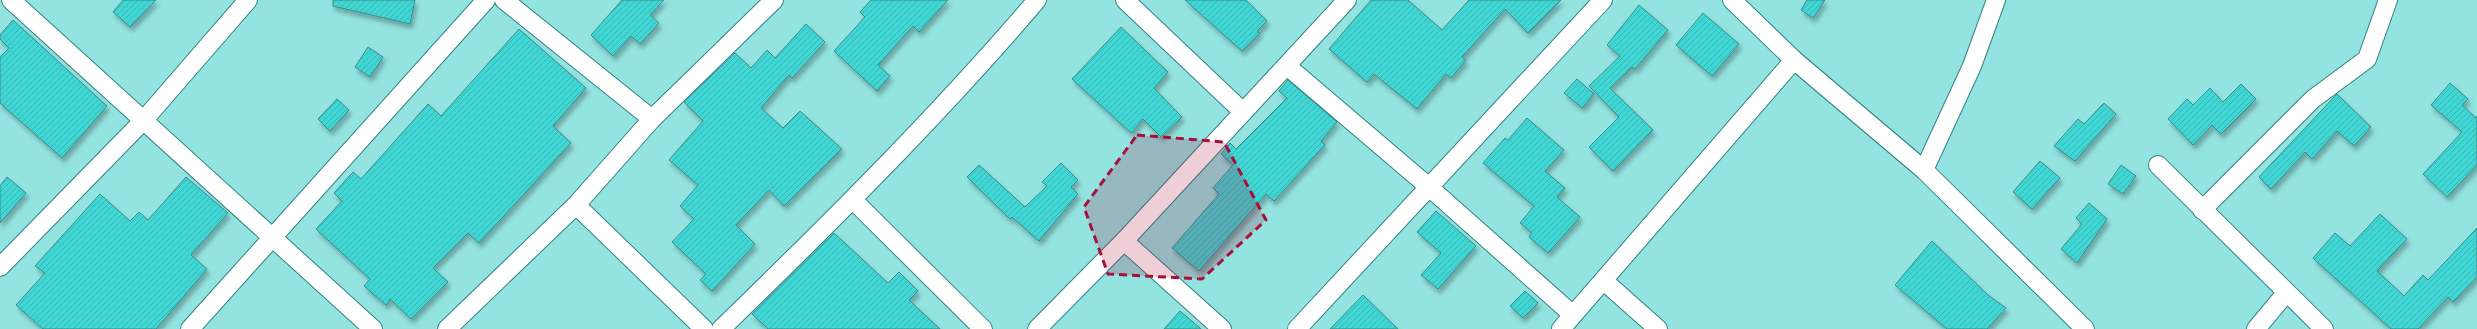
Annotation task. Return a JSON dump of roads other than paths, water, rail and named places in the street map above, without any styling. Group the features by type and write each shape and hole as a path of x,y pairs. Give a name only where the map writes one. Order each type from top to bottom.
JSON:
{"street":[{"path":"10,0 373,329"},
{"path":"0,267 143,121 248,0"},
{"path":"190,329 486,0"},
{"path":"504,0 652,119"},
{"path":"447,329 576,205 652,119 774,0"},
{"path":"721,329 853,200 994,51 1037,0"},
{"path":"1125,0 1243,112"},
{"path":"1038,329 1124,241 1347,0"},
{"path":"1297,329 1430,188 1603,0"},
{"path":"1732,0 1794,60 1924,170 2085,329"},
{"path":"1924,170 1972,66 1996,0"},
{"path":"2202,210 2312,99 2367,60 2388,0"},
{"path":"1561,329 1574,316 1794,60"},
{"path":"1287,66 1430,188 1574,316"},
{"path":"2158,165 2324,329"},
{"path":"853,200 982,329"},
{"path":"576,205 704,329"},
{"path":"1124,241 1222,329"},
{"path":"1604,281 1658,329"},
{"path":"2256,329 2286,293"}]}
